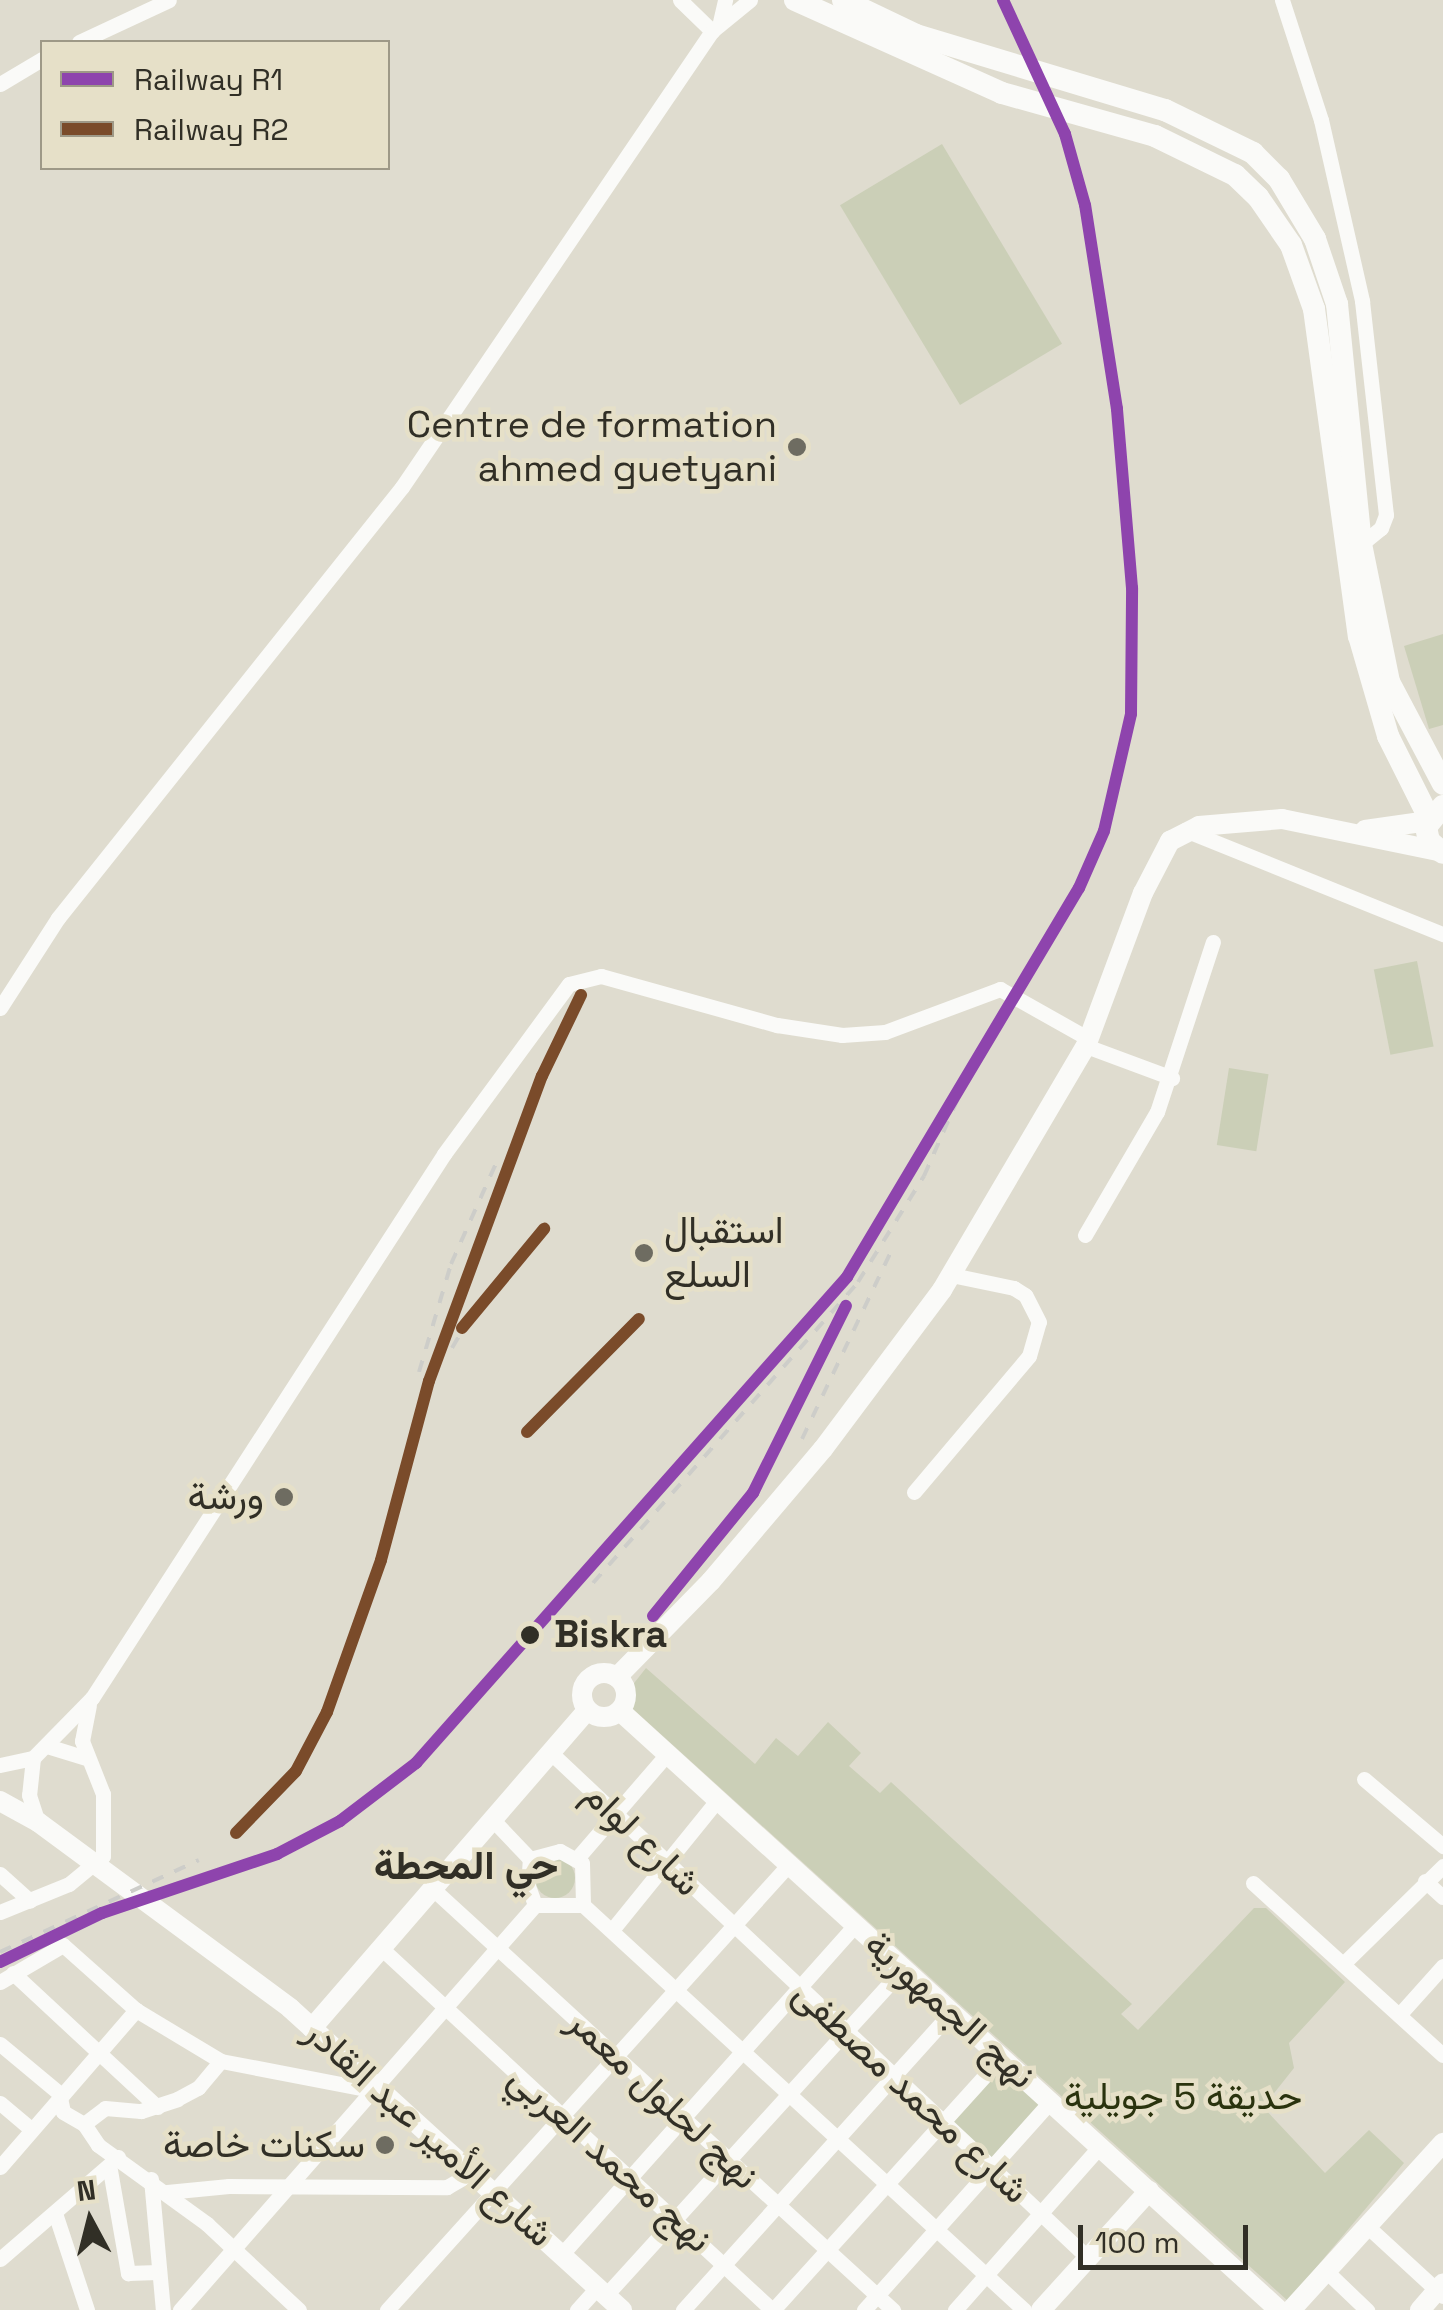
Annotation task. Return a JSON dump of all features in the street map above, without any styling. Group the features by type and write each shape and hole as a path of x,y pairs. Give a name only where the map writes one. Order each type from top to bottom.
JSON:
{"highway":[{"path":"796,0 1002,93 1155,136 1235,175 1291,245 1321,344 1360,636 1388,736 1433,815 1428,840 1441,853"},
{"path":"843,0 977,55 1100,87 1252,153 1300,207 1326,268 1344,342 1361,544 1389,682 1443,784"}],"main road":[{"path":"1358,832 1433,815"},
{"path":"617,1677 626,1698 620,1711 599,1718 587,1710 581,1697 590,1678 617,1677 711,1581 824,1449 952,1275 1088,1042 1163,850 1185,830 1246,821 1314,822 1441,853"},
{"path":"312,2028 587,1710"},
{"name":"نهج الجمهورية","path":"620,1711 1280,2310"},
{"name":"شارع الأمير عبد القادر","path":"0,1802 38,1822 232,1961 475,2171 622,2310"},
{"path":"1291,2310 1443,2144"},
{"path":"1041,2310 1149,2191"},
{"path":"1420,2310 1441,2290"}],"street":[{"path":"83,40 169,0"},
{"path":"680,0 716,27"},
{"path":"0,1008 58,918 460,409 716,27 724,0"},
{"path":"716,27 750,0"},
{"path":"1282,0 1321,120 1362,301 1386,515 1361,544"},
{"path":"0,84 40,60"},
{"path":"1235,851 1233,833 1246,821"},
{"path":"1185,830 1443,934"},
{"path":"1085,1235 1172,1078 1212,942"},
{"path":"0,1765 33,1758 92,1698 444,1154 569,984 601,976 776,1025 842,1035 885,1032 1000,989 1088,1042 1172,1078"},
{"path":"914,1492 1029,1356 1038,1322 1025,1295 1014,1288 952,1275"},
{"path":"0,1912 92,1872 104,1856 104,1794 86,1758 82,1730 92,1698"},
{"path":"47,1746 86,1758"},
{"name":"شارع لوام","path":"550,1752 733,1927"},
{"path":"579,1856 667,1754"},
{"path":"33,1758 30,1796 38,1822"},
{"path":"1364,1778 1443,1846"},
{"path":"612,1930 718,1799"},
{"path":"493,1820 530,1859 528,1886 535,1906"},
{"path":"530,1859 560,1851 579,1856"},
{"path":"579,1856 586,1877 583,1904"},
{"path":"387,2310 790,1864"},
{"path":"1343,1964 1443,1866"},
{"path":"0,1874 30,1901"},
{"path":"1426,1882 1443,1897"},
{"path":"1253,1883 1443,2055"},
{"name":"نهج لحلول معمر","path":"433,1889 893,2310"},
{"path":"180,2310 379,2090 496,1945 535,1906 583,1904 1024,2310"},
{"path":"562,2254 856,1924"},
{"name":"شارع محمد مصطفى","path":"733,1927 1088,2258"},
{"path":"158,2107 99,2051 7,1977 63,1946 136,2010 221,2062 379,2090"},
{"name":"نهج محمد العربي","path":"381,1948 772,2310"},
{"path":"1399,2016 1443,1966"},
{"path":"577,2310 602,2291 730,2162 904,1968"},
{"path":"0,2167 29,2127 136,2010"},
{"path":"682,2310 952,2011"},
{"path":"0,2044 58,2094 63,2112 84,2124 114,2163 150,2179 167,2192 298,2310"},
{"path":"772,2310 1002,2057"},
{"path":"84,2124 105,2108 158,2107 198,2088 221,2062"},
{"path":"864,2310 1051,2101"},
{"path":"0,2103 29,2127"},
{"path":"955,2310 1100,2146"},
{"path":"0,2258 114,2163"},
{"path":"114,2163 128,2273 158,2272"},
{"path":"167,2192 292,2186 447,2187 475,2171"},
{"path":"150,2179 162,2310"},
{"path":"55,2212 86,2310"},
{"path":"1368,2227 1441,2290"},
{"path":"1326,2272 1366,2310"}],"green space":[{"path":"942,144 1062,344 960,405 840,205"},
{"path":"1443,634 1443,725 1429,729 1404,646"},
{"path":"1417,961 1434,1046 1390,1055 1374,969"},
{"path":"1229,1068 1269,1074 1256,1151 1217,1145"},
{"name":"حديقة 5 جويلية","path":"646,1668 755,1764 776,1738 798,1756 828,1722 861,1753 849,1766 880,1793 891,1782 1132,2004 1121,2014 1138,2030 1254,1908 1266,1908 1345,1982 1289,2043 1294,2068 1263,2107 1325,2173 1369,2130 1404,2163 1288,2301 633,1709 631,1687"},
{"path":"555,1858 569,1864 575,1878 569,1892 555,1898 541,1892 535,1878 541,1864"},
{"path":"1002,2065 1043,2103 992,2158 951,2120"}],"railway":[{"path":"236,1833 296,1771 327,1712 381,1560 429,1381 542,1076 581,995"},
{"path":"593,1583 858,1282 924,1176 960,1094"},
{"path":"419,1372 451,1264 497,1161"},
{"path":"452,1348 475,1309 544,1229"},
{"path":"802,1439 894,1245"},
{"path":"653,1616 753,1493 845,1309"},
{"path":"527,1432 639,1319"},
{"path":"0,1952 199,1860"}],"rail line":[{"name":"R1","path":"0,1962 102,1913 277,1854 340,1821 416,1763 847,1277 1079,888 1104,831 1131,714 1132,588 1117,409 1085,205 1065,134 1003,0"},
{"name":"R2","path":"236,1833 296,1771 327,1712 381,1560 429,1381 542,1076 581,995"},
{"name":"R2","path":"462,1328 544,1229"},
{"name":"R1","path":"653,1616 753,1493 846,1306"},
{"name":"R2","path":"527,1432 639,1319"}],"place":[{"name":"Centre de formation ahmed guetyani","path":"797,447"},
{"name":"استقبال السلع","path":"644,1253"},
{"name":"ورشة","path":"284,1497"},
{"name":"Biskra","path":"530,1635"},
{"name":"سكنات خاصة","path":"385,2145"}],"district":[{"name":"حي المحطة","path":"466,1866"}]}
